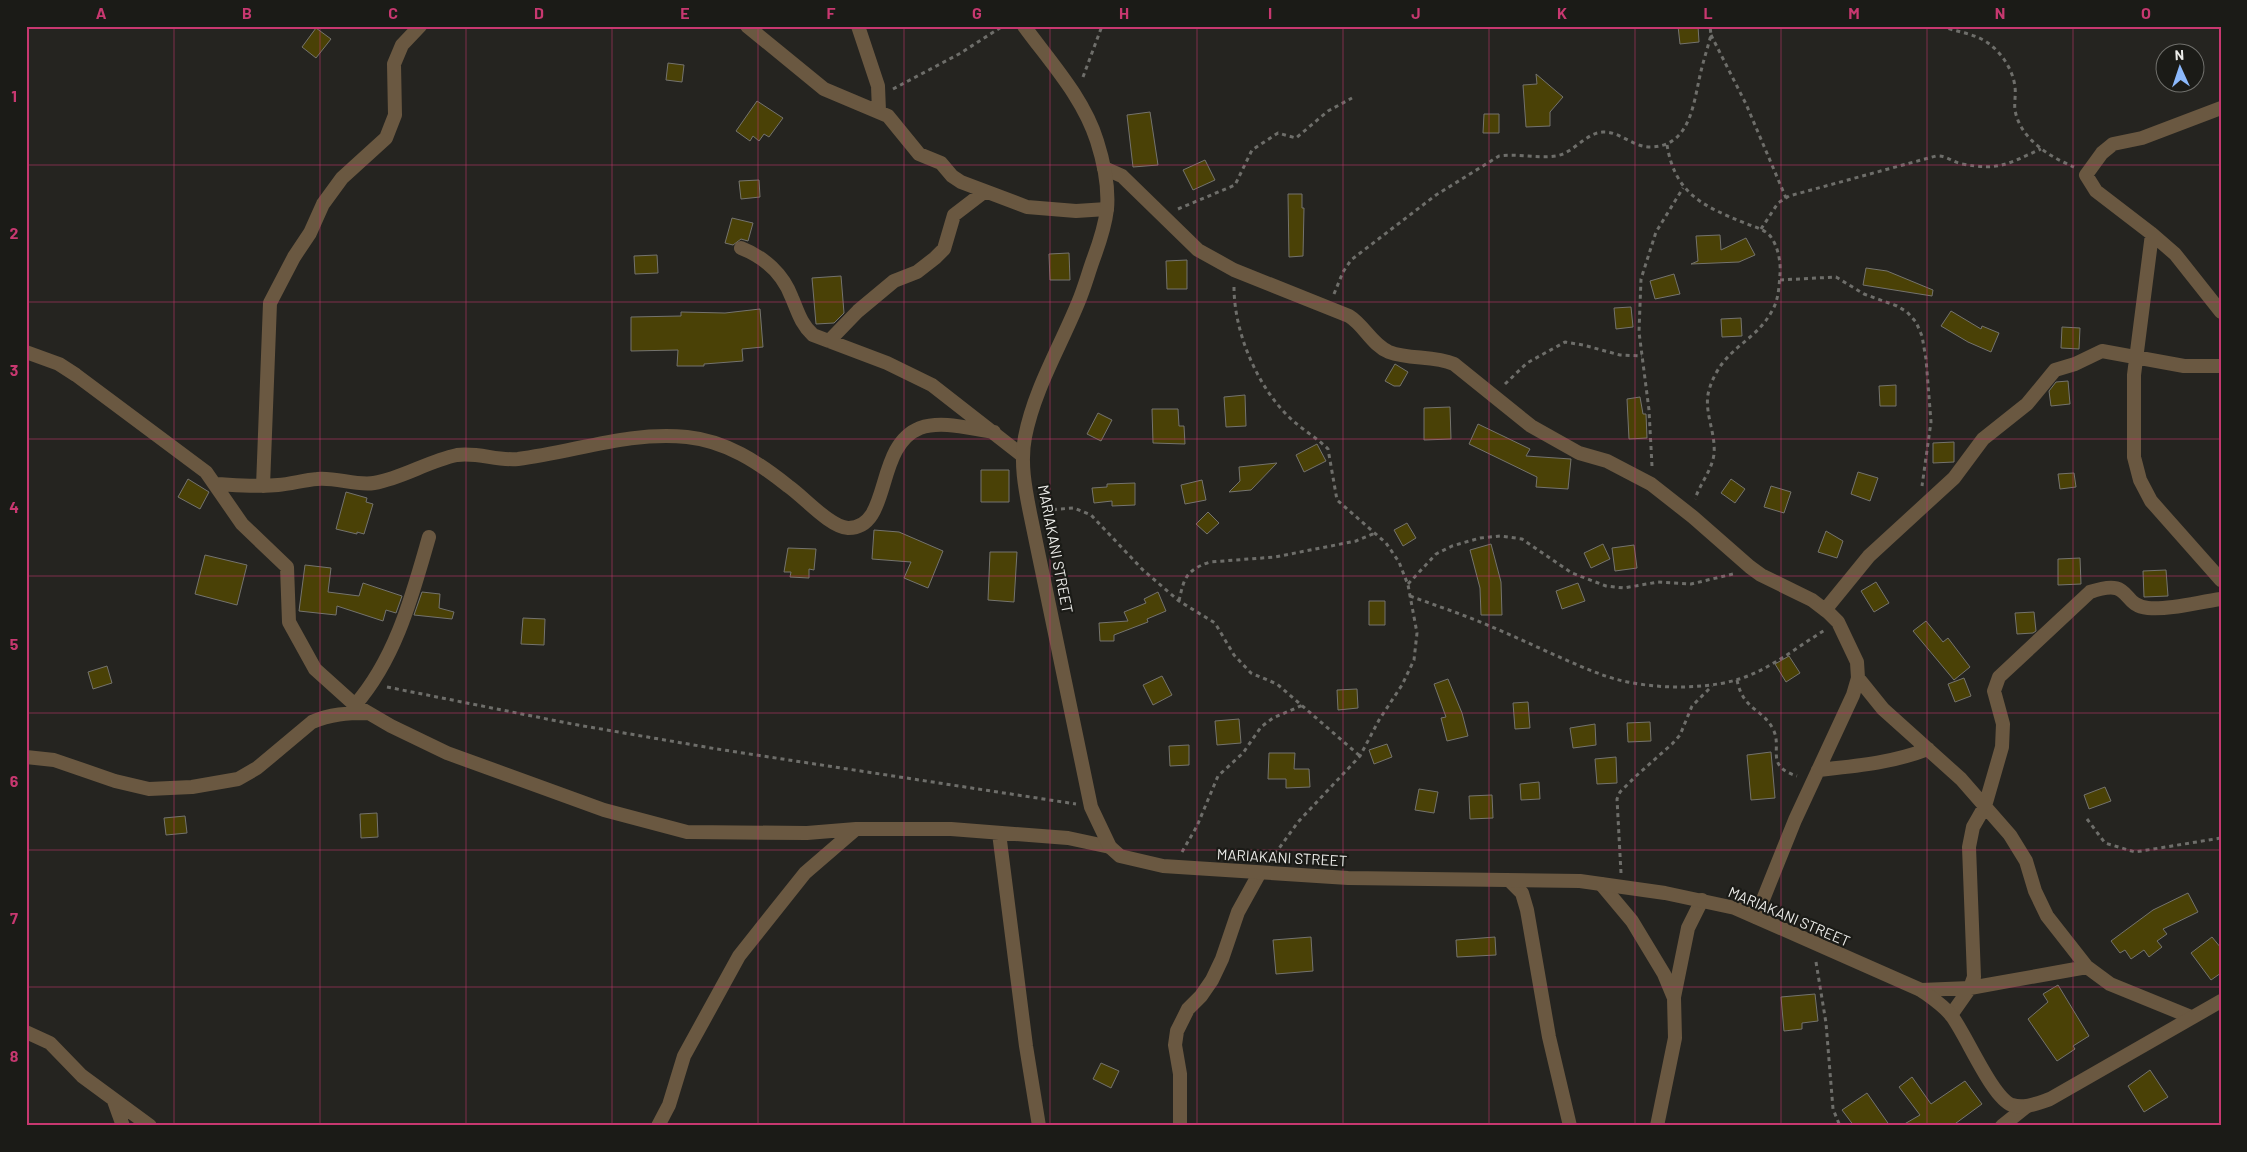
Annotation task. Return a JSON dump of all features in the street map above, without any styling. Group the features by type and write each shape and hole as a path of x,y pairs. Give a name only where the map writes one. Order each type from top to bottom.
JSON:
{"street":[{"path":"263,486 270,303 294,256 310,233 323,204 342,178 386,138 395,115 394,64 402,45 420,26"},
{"path":"747,26 824,89 879,104"},
{"path":"858,26 878,86 879,104 919,154 935,160 956,179 984,192 1027,207 1044,210 1107,210"},
{"name":"MARIAKANI STREET","path":"1024,26 1077,97 1097,140 1104,168 1107,210 1100,241 1079,302 1033,408 1024,437 1023,456 1030,513 1091,807 1110,847 1120,856 1172,867 1259,874 1348,878 1580,881 1702,900 1734,908 1921,990 1951,1015 1996,1090 2007,1102 2013,1105 2027,1106"},
{"path":"2221,108 2142,138 2113,144 2102,153 2087,172 2088,181 2096,191 2175,254 2221,312"},
{"path":"1104,168 1122,176 1198,250 1234,270 1331,307 1356,320 1381,348 1390,352 1443,359 1454,364 1486,392 1531,426 1560,444 1579,453 1608,461 1652,484 1750,567 1812,600 1838,622 1857,662 1858,678 1853,696 1783,846 1756,917"},
{"path":"829,340 858,311 894,281 917,272 935,258 944,249 954,215 984,192"},
{"path":"2152,234 2136,357 2134,457 2140,480 2151,501 2221,580"},
{"path":"741,248 766,262 778,273 786,284 805,327 813,335 887,363 932,385 1023,456"},
{"path":"1825,610 1855,571 1920,507 1954,478 1983,439 2027,404 2055,370 2075,364 2102,351 2184,366 2221,366"},
{"path":"26,352 59,364 76,375 206,472 217,484 242,524 287,567 289,622 315,669 355,705 447,753 604,810 687,832 807,833 856,829 951,829 1068,838 1110,847"},
{"path":"217,484 263,486 318,479 371,484 458,455 478,454 516,459 620,440 661,436 688,437 729,446 787,485 835,525 849,528 862,525 872,517 894,452 905,437 920,428 938,425 994,432"},
{"path":"355,705 373,684 403,620 429,537"},
{"path":"1951,1015 1970,988 1974,977 1969,847 1973,827 1985,806 2004,734 1994,691 1996,684 2008,668 2090,592 2106,586 2115,587 2123,591 2140,606 2146,608 2165,608 2221,599"},
{"path":"1858,678 1883,709 1960,779 2010,836 2026,861 2035,890 2047,916 2087,966 2110,984 2192,1017"},
{"path":"26,757 54,760 115,782 149,789 192,787 238,779 257,768 312,722 322,717 348,713 368,713"},
{"path":"1817,774 1889,761 1928,750"},
{"path":"658,1126 669,1105 684,1056 739,956 805,873 856,829"},
{"path":"999,833 1026,1046 1039,1126"},
{"path":"1180,1126 1180,1074 1175,1044 1177,1031 1188,1009 1201,996 1212,980 1222,959 1238,912 1259,874"},
{"path":"1510,881 1522,893 1527,910 1549,1036 1570,1126"},
{"path":"1601,884 1632,921 1664,974 1674,998"},
{"path":"1657,1126 1675,1038 1674,998 1688,928 1702,900"},
{"path":"1921,990 1970,988 2087,966"},
{"path":"2002,1126 2027,1106 2050,1099 2072,1088 2221,1000"},
{"path":"26,1032 50,1043 82,1076 150,1126"},
{"path":"114,1101 123,1126"}],"path":[{"path":"879,104 1003,26"},
{"path":"1077,97 1102,26"},
{"path":"1331,307 1343,272 1351,260 1436,195 1498,156 1557,156 1572,150 1597,133 1606,132 1638,146 1651,147 1667,144 1677,137 1693,110 1711,35 1710,26"},
{"path":"1941,26 1970,34 1988,42 2003,57 2013,79 2015,110 2020,123 2050,157 2087,172"},
{"path":"1711,35 1746,104 1786,198"},
{"path":"1163,214 1226,191 1235,185 1252,150 1278,134 1296,138 1328,111 1352,98"},
{"path":"1667,144 1672,169 1683,188 1720,212 1761,229 1770,236 1777,250 1780,280 1779,290 1772,311 1758,329 1723,360 1715,373 1708,392 1708,416 1714,453 1688,513"},
{"path":"1761,229 1778,203 1786,198 1936,156 1943,156 1959,163 1989,168 2002,166 2041,149"},
{"path":"1652,484 1651,439 1639,307 1641,279 1646,257 1656,232 1683,188"},
{"path":"1234,270 1234,294 1238,318 1248,348 1269,393 1288,416 1328,449 1337,500 1375,533 1393,552 1408,585 1417,633 1414,660 1402,685 1379,720 1360,756 1298,822 1259,874"},
{"path":"1780,280 1836,277 1864,294 1897,306 1907,312 1916,322 1922,336 1926,359 1931,422 1920,507"},
{"path":"1486,392 1501,388 1528,363 1565,342 1620,355 1642,356"},
{"path":"1030,513 1061,508 1083,510 1091,515 1143,570 1179,601 1215,623 1234,656 1251,674 1277,684 1360,756"},
{"path":"1179,601 1187,574 1204,564 1275,557 1356,541 1375,533"},
{"path":"1408,585 1436,554 1452,546 1480,538 1501,536 1522,539 1572,573 1606,586 1624,588 1658,582 1706,582 1750,567"},
{"path":"1410,596 1491,626 1602,675 1629,682 1666,685 1712,686 1737,680 1761,670 1838,622"},
{"path":"1737,680 1742,698 1773,728 1776,759 1781,767 1797,776 1817,774"},
{"path":"373,684 572,724 717,749 1091,807"},
{"path":"1622,887 1617,799 1626,786 1676,739 1692,706 1712,686"},
{"path":"1172,867 1197,826 1218,776 1243,753 1261,728 1273,718 1303,705"},
{"path":"2087,819 2105,843 2135,852 2221,838"},
{"path":"1812,942 1826,1023 1833,1109 1840,1126"}],"building":[{"path":"1678,26 1698,26 1699,42 1680,44"},
{"path":"316,28 331,39 316,58 302,47"},
{"path":"668,63 684,65 682,82 666,80"},
{"path":"1536,74 1563,97 1550,112 1550,126 1526,127 1523,85 1537,84"},
{"path":"757,101 783,118 769,137 764,134 759,141 753,136 750,141 736,131"},
{"path":"1150,112 1158,165 1133,167 1127,115"},
{"path":"1484,114 1499,114 1499,133 1483,133"},
{"path":"1205,160 1215,180 1193,190 1183,170"},
{"path":"759,180 760,197 741,199 739,181"},
{"path":"1288,194 1302,194 1302,208 1304,208 1303,256 1289,257"},
{"path":"732,218 753,223 748,241 741,239 733,245 725,243"},
{"path":"1720,235 1721,250 1746,238 1755,255 1739,262 1691,264 1698,261 1696,236"},
{"path":"1069,253 1070,280 1050,280 1049,254"},
{"path":"657,255 658,273 635,274 634,256"},
{"path":"1187,260 1187,289 1167,289 1166,261"},
{"path":"1866,268 1887,271 1933,290 1932,296 1863,285"},
{"path":"1674,274 1680,294 1655,299 1650,281"},
{"path":"841,276 844,313 834,323 816,324 812,278"},
{"path":"1631,307 1633,327 1616,329 1614,308"},
{"path":"760,309 763,347 742,349 743,361 704,364 704,366 677,366 678,350 631,351 631,317 681,316 681,312 725,313"},
{"path":"1951,311 1981,329 1982,326 1999,333 1991,352 1968,342 1941,326"},
{"path":"1741,318 1742,336 1722,337 1721,319"},
{"path":"2062,327 2080,328 2079,349 2061,348"},
{"path":"1395,364 1408,372 1400,386 1394,386 1385,381"},
{"path":"2068,381 2070,404 2051,406 2049,391 2056,382"},
{"path":"1896,385 1896,406 1880,406 1879,386"},
{"path":"1245,395 1246,426 1226,427 1224,397"},
{"path":"1640,397 1643,414 1646,414 1647,438 1629,439 1627,399"},
{"path":"1450,407 1451,439 1424,440 1424,408"},
{"path":"1152,409 1178,409 1179,426 1184,426 1185,444 1153,443"},
{"path":"1098,413 1112,420 1101,441 1087,434"},
{"path":"1478,424 1530,449 1526,456 1571,459 1568,489 1536,487 1537,477 1469,444"},
{"path":"1954,442 1954,462 1933,463 1933,443"},
{"path":"1317,444 1326,461 1304,472 1296,455"},
{"path":"1277,463 1251,490 1229,492 1240,481 1239,467"},
{"path":"981,470 1009,470 1009,502 981,502"},
{"path":"1858,472 1878,478 1870,501 1851,494"},
{"path":"2074,473 2076,487 2060,489 2058,474"},
{"path":"188,479 209,492 200,509 178,497"},
{"path":"1731,479 1745,489 1735,503 1721,493"},
{"path":"1202,480 1206,500 1185,504 1181,485"},
{"path":"1135,483 1135,505 1112,506 1112,501 1094,503 1092,488 1107,487 1107,484"},
{"path":"1771,486 1791,492 1784,513 1764,507"},
{"path":"346,492 367,498 366,502 373,504 364,534 336,529"},
{"path":"1208,512 1219,523 1207,534 1196,524"},
{"path":"1407,523 1416,538 1403,546 1394,530"},
{"path":"874,530 899,532 943,551 928,588 904,578 911,562 872,559"},
{"path":"1826,531 1843,541 1837,558 1818,552"},
{"path":"1491,544 1501,582 1502,615 1481,615 1480,588 1470,550"},
{"path":"1603,544 1610,559 1591,568 1584,553"},
{"path":"1634,545 1637,568 1615,571 1612,548"},
{"path":"788,548 816,549 814,570 809,569 809,578 790,577 791,572 784,572"},
{"path":"990,552 1017,552 1014,602 988,600"},
{"path":"205,555 247,565 237,605 195,594"},
{"path":"2080,558 2081,584 2058,585 2058,559"},
{"path":"305,565 331,568 328,592 359,596 363,583 402,596 396,613 386,610 383,621 337,606 336,615 299,611"},
{"path":"2166,570 2168,596 2144,597 2143,571"},
{"path":"1876,582 1889,603 1874,612 1861,591"},
{"path":"1578,583 1585,601 1562,609 1556,591"},
{"path":"422,592 440,594 439,608 454,612 452,619 414,615"},
{"path":"1158,592 1166,611 1147,619 1148,622 1114,635 1114,641 1100,641 1099,623 1128,621 1124,612 1146,603 1144,599"},
{"path":"1369,601 1385,601 1385,625 1369,625"},
{"path":"2034,612 2036,631 2033,633 2017,634 2015,613"},
{"path":"523,618 545,619 544,645 521,644"},
{"path":"1926,621 1943,642 1948,638 1970,667 1954,680 1913,631"},
{"path":"1789,656 1800,673 1786,682 1775,664"},
{"path":"107,666 112,683 93,689 88,672"},
{"path":"1162,676 1172,695 1153,705 1143,685"},
{"path":"1964,678 1971,696 1955,702 1948,684"},
{"path":"1448,679 1462,713 1468,736 1447,741 1441,718 1446,717 1434,684"},
{"path":"1357,689 1358,708 1338,710 1337,690"},
{"path":"1528,702 1530,728 1515,729 1513,703"},
{"path":"1239,719 1241,743 1217,745 1215,721"},
{"path":"1650,722 1651,741 1628,742 1627,723"},
{"path":"1595,724 1596,745 1573,748 1570,728"},
{"path":"1387,744 1392,757 1374,764 1369,750"},
{"path":"1189,745 1189,765 1170,766 1169,746"},
{"path":"1771,752 1775,798 1751,800 1747,755"},
{"path":"1269,753 1295,753 1294,769 1309,769 1310,787 1286,788 1286,779 1268,779"},
{"path":"1616,757 1617,783 1597,784 1595,759"},
{"path":"1539,782 1540,799 1521,800 1520,784"},
{"path":"2105,787 2111,801 2089,809 2084,795"},
{"path":"1419,789 1438,792 1434,813 1415,810"},
{"path":"1492,795 1493,818 1470,819 1469,796"},
{"path":"377,813 378,837 361,838 360,814"},
{"path":"185,816 187,833 166,835 164,818"},
{"path":"2188,893 2198,912 2163,929 2167,934 2157,941 2162,947 2149,957 2144,950 2131,959 2125,950 2120,953 2111,941 2153,910"},
{"path":"1311,937 1313,971 1276,974 1273,940"},
{"path":"1495,937 1496,955 1457,957 1456,940"},
{"path":"2212,937 2221,948 2221,973 2211,980 2191,953"},
{"path":"2058,985 2089,1036 2073,1046 2075,1049 2057,1061 2028,1019 2048,1002 2043,994"},
{"path":"1815,994 1818,1021 1802,1023 1802,1029 1784,1031 1781,997"},
{"path":"1101,1063 1119,1071 1111,1088 1093,1079"},
{"path":"2150,1070 2168,1097 2144,1112 2128,1086"},
{"path":"1912,1077 1931,1104 1965,1081 1982,1104 1952,1126 1901,1126 1920,1115 1899,1087"},
{"path":"1867,1093 1890,1126 1854,1126 1842,1110"}]}
